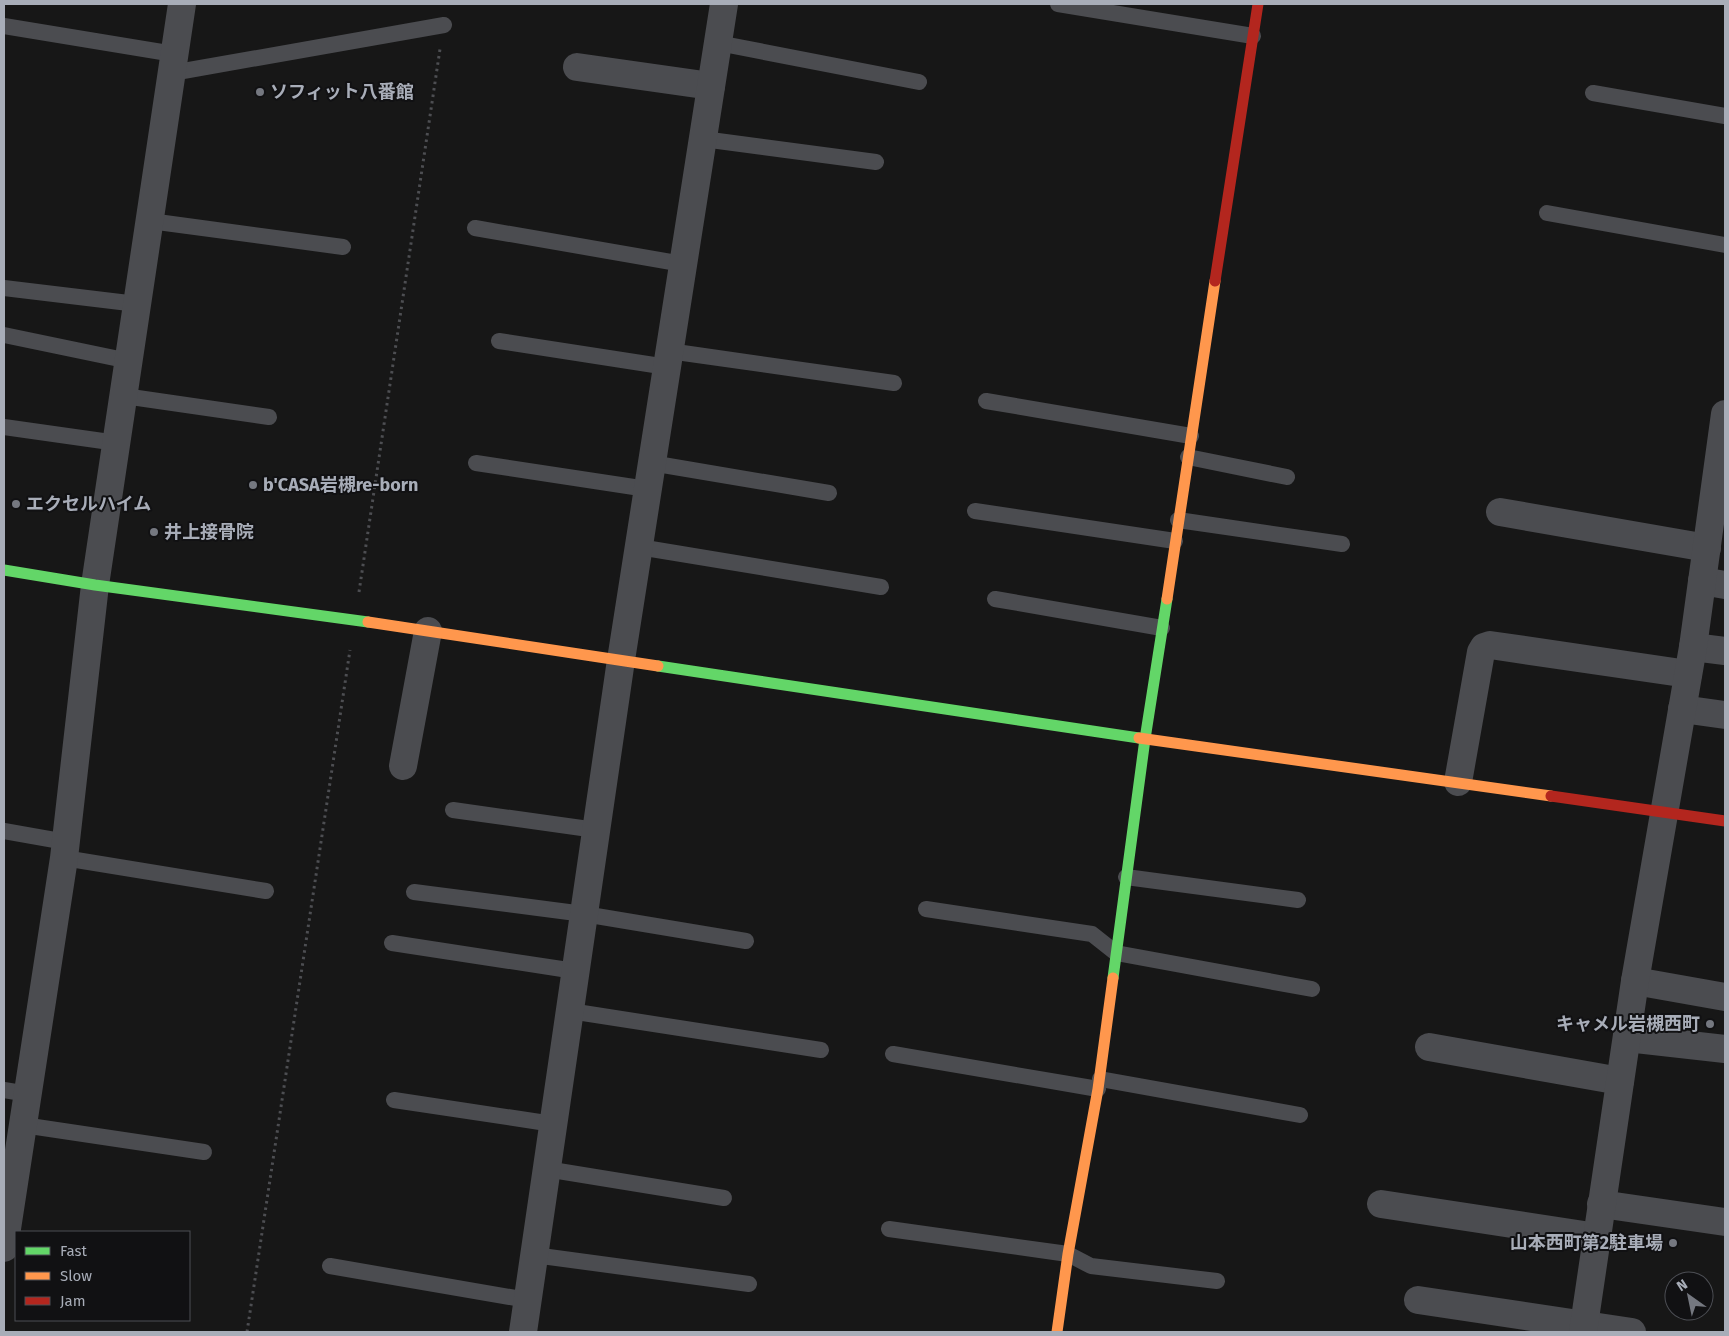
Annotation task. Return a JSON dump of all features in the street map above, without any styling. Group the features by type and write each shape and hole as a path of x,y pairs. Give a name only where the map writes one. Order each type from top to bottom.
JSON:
{"street":[{"path":"4,1248 23,1125 16,1092 65,850 95,585 182,4"},
{"path":"523,1332 638,547 724,4"},
{"path":"1057,1332 1068,1254 1099,1084 1145,739 1258,4"},
{"path":"577,67 711,86"},
{"path":"1583,1329 1635,981 1692,648 1714,583 1707,548 1725,414"},
{"path":"1500,512 1707,548"},
{"path":"4,570 95,585 354,620 1145,739 1725,821"},
{"path":"403,766 428,631"},
{"path":"1458,782 1484,647 1490,645 1688,674"},
{"path":"1692,648 1725,651"},
{"path":"1682,708 1725,715"},
{"path":"1635,981 1725,997"},
{"path":"1626,1038 1725,1049"},
{"path":"1430,1047 1620,1081"},
{"path":"1381,1204 1596,1237"},
{"path":"1601,1204 1725,1222"},
{"path":"1418,1300 1583,1329 1632,1332"}],"lane":[{"path":"1058,4 1253,36"},
{"path":"4,26 173,64 444,25"},
{"path":"718,43 919,82"},
{"path":"1593,93 1725,116"},
{"path":"703,140 876,162"},
{"path":"1547,213 1725,245"},
{"path":"150,221 343,247"},
{"path":"475,228 683,264"},
{"path":"4,288 138,304"},
{"path":"4,335 129,360"},
{"path":"499,341 894,383"},
{"path":"124,396 269,418"},
{"path":"986,401 1191,436"},
{"path":"4,427 117,443"},
{"path":"1188,457 1287,477"},
{"path":"476,463 829,492"},
{"path":"975,511 1175,542"},
{"path":"1178,520 1342,544"},
{"path":"638,547 881,587"},
{"path":"994,599 1162,628"},
{"path":"453,810 596,830"},
{"path":"4,831 65,850 266,891"},
{"path":"1126,878 1298,900"},
{"path":"414,892 584,914 746,941"},
{"path":"926,909 1092,934 1116,953 1312,988"},
{"path":"392,943 575,971"},
{"path":"570,1011 820,1050"},
{"path":"893,1054 1300,1115"},
{"path":"394,1100 553,1124"},
{"path":"23,1125 204,1152"},
{"path":"546,1169 724,1198"},
{"path":"889,1229 1068,1254 1091,1266 1217,1281"},
{"path":"534,1255 749,1284"},
{"path":"330,1266 527,1300"}],"path":[{"path":"247,1332 444,25"}],"traffic: fast":[{"path":"4,570 95,585 368,622"},
{"path":"1113,978 1145,739 1167,599"},
{"path":"658,666 1139,738"}],"traffic: slow":[{"path":"1167,599 1215,281"},
{"path":"368,622 658,666"},
{"path":"1139,738 1551,796"},
{"path":"1057,1332 1068,1254 1098,1089 1113,978"}],"traffic: jam":[{"path":"1215,281 1258,4"},
{"path":"1551,796 1725,821"}],"place":[{"name":"ソフィット八番館","path":"260,92"},
{"name":"b'CASA岩槻re-born","path":"253,485"},
{"name":"エクセルハイム","path":"16,504"},
{"name":"井上接骨院","path":"154,532"},
{"name":"キャメル岩槻西町","path":"1710,1024"},
{"name":"山本西町第2駐車場","path":"1673,1243"}]}
